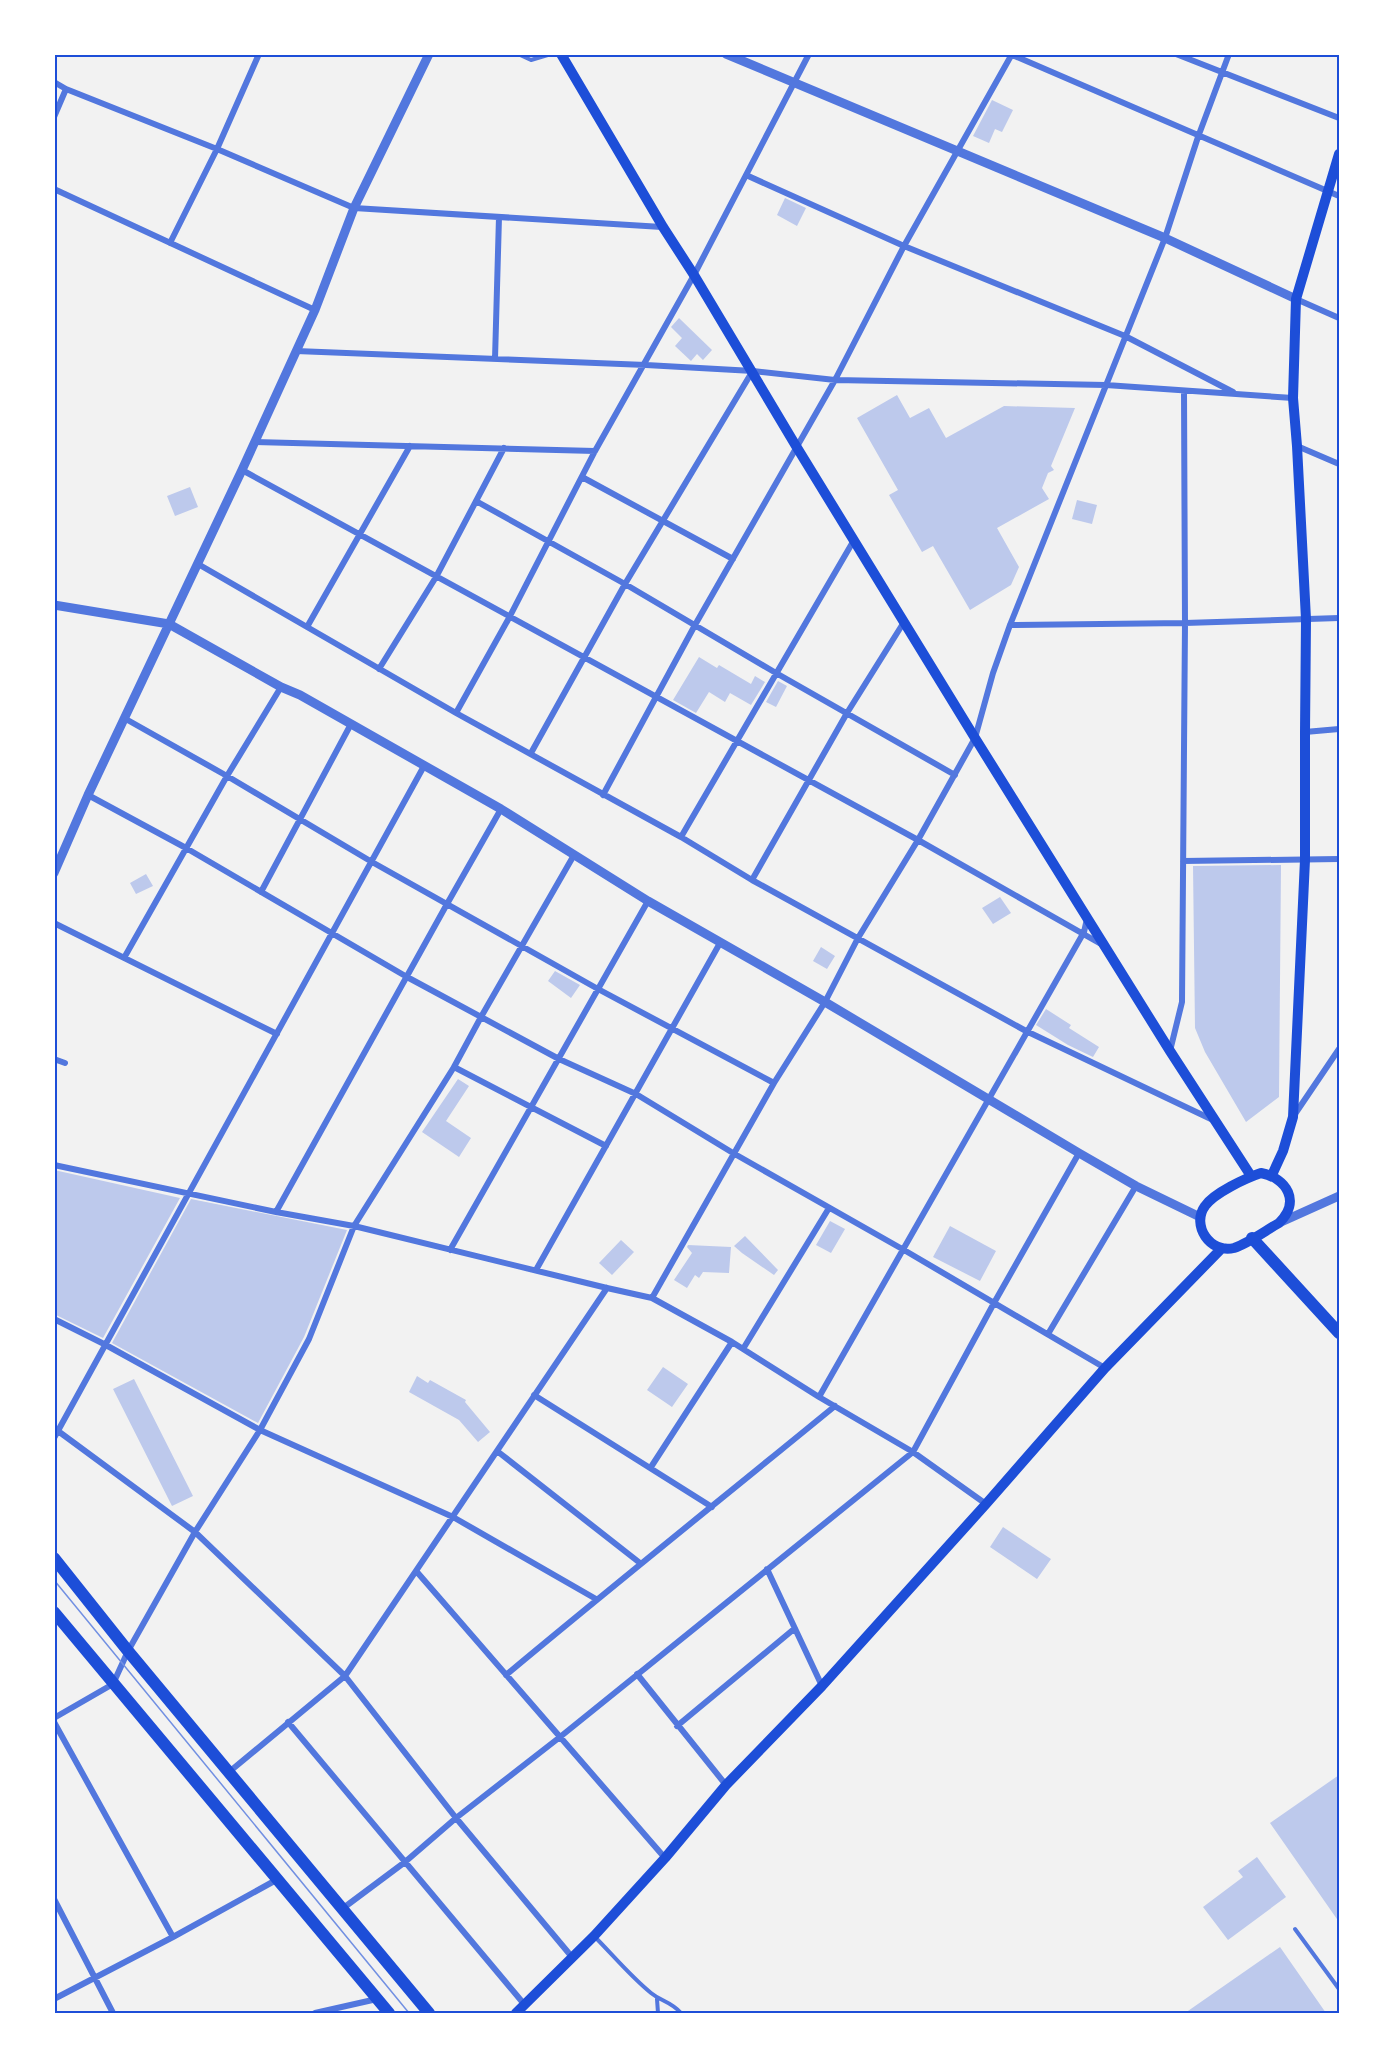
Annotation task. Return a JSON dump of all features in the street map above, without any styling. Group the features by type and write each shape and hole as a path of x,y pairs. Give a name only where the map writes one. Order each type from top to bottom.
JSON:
{"main road":[{"path":"561,54 663,227 975,738 1170,1051 1251,1176"},
{"path":"1272,1175 1283,1151 1293,1117 1305,860 1306,620 1293,398 1296,299 1339,154"},
{"path":"1261,1173 1272,1175 1280,1180 1290,1198 1285,1217 1279,1223 1233,1248 1222,1248 1206,1238 1201,1229 1200,1217 1209,1200 1251,1176 1261,1173"},
{"path":"1252,1238 1339,1333"},
{"path":"516,2013 594,1936 665,1858 726,1785 822,1686 1106,1368 1222,1248"},
{"path":"54,1558 128,1651 429,2013"},
{"path":"54,1612 388,2013"}],"street":[{"path":"170,243 217,149 259,54"},
{"path":"54,873 88,795 242,471 315,310 354,208 429,54"},
{"path":"726,54 1165,238 1339,318"},
{"path":"456,713 509,618 595,451 646,365 809,54"},
{"path":"603,795 796,446 836,380 904,246 1011,54 1198,137 1339,196"},
{"path":"1176,54 1339,118"},
{"path":"652,1298 774,1083 825,1002 858,938 918,840 975,738 993,673 1010,625 1165,238 1198,137 1229,54"},
{"path":"54,82 66,89 217,149 354,208 663,227"},
{"path":"54,117 66,89"},
{"path":"746,175 904,246 1125,336 1237,394"},
{"path":"54,189 315,310"},
{"path":"495,359 499,217"},
{"path":"296,351 646,365 753,371 836,380 1106,385 1293,398"},
{"path":"531,753 583,656 753,371"},
{"path":"1170,1051 1182,1002 1184,391"},
{"path":"255,442 595,451"},
{"path":"307,627 410,446"},
{"path":"1297,446 1339,464"},
{"path":"379,669 436,577 504,448"},
{"path":"242,471 918,840 1084,932 1105,947"},
{"path":"582,477 733,559"},
{"path":"476,501 955,774"},
{"path":"681,837 854,540"},
{"path":"198,564 456,713 681,837 752,880 1026,1031 1216,1122"},
{"path":"54,605 169,624 501,809 648,901 825,1002 1079,1154 1136,1186 1200,1217"},
{"path":"1010,625 1339,618"},
{"path":"752,880 847,713 904,622"},
{"path":"124,958 227,776 281,687"},
{"path":"124,718 372,862 774,1083"},
{"path":"261,892 351,724"},
{"path":"1305,732 1339,729"},
{"path":"54,1438 424,765"},
{"path":"88,795 186,848 406,977 559,1059 636,1094 733,1154 904,1250 1106,1368"},
{"path":"276,1212 501,809"},
{"path":"173,1937 54,1720 113,1684 128,1651 195,1532 260,1430 309,1340 354,1226 454,1067 480,1017 574,855"},
{"path":"1183,861 1339,859"},
{"path":"450,1250 648,901"},
{"path":"819,1397 904,1250 987,1098 1084,932 1087,918"},
{"path":"54,923 277,1034"},
{"path":"536,1270 720,943"},
{"path":"1293,1117 1339,1049"},
{"path":"54,1059 65,1063"},
{"path":"454,1067 606,1146"},
{"path":"341,1909 405,1862 456,1818 913,1452 1079,1154"},
{"path":"54,1165 276,1212 354,1226 652,1298 732,1342 819,1397 913,1452 986,1504"},
{"path":"1048,1334 1136,1186"},
{"path":"1279,1223 1339,1196"},
{"path":"743,1349 829,1208"},
{"path":"229,1772 345,1676 607,1288"},
{"path":"54,1319 260,1430 453,1517 596,1599"},
{"path":"651,1467 732,1342"},
{"path":"534,1395 712,1507"},
{"path":"506,1675 640,1563 835,1406"},
{"path":"58,1431 195,1532 345,1676 456,1818 572,1957"},
{"path":"497,1451 640,1563"},
{"path":"767,1569 822,1686"},
{"path":"417,1572 665,1858"},
{"path":"677,1726 794,1629"},
{"path":"637,1674 726,1785"},
{"path":"288,1722 524,2004"},
{"path":"54,1999 278,1879"},
{"path":"54,1899 113,2013"},
{"path":"315,2013 377,1999"}],"lane":[{"path":"518,54 531,60 551,54"},
{"path":"1295,1929 1339,1989"},
{"path":"594,1936 641,1984 657,1998 672,2004 681,2013"},
{"path":"657,1998 658,2013"}],"building":[{"path":"992,100 1013,110 1002,132 995,129 989,143 973,136"},
{"path":"785,198 806,208 797,226 777,215"},
{"path":"679,318 712,350 703,360 697,354 691,361 675,346 682,338 671,327"},
{"path":"897,395 910,418 929,408 946,438 1004,406 1075,408 1051,466 1054,470 1048,473 1042,488 1049,499 997,528 1019,567 1011,585 970,610 933,546 922,552 889,495 898,490 857,418"},
{"path":"190,487 198,507 175,516 167,496"},
{"path":"1077,500 1097,505 1092,524 1072,519"},
{"path":"699,657 717,668 719,665 751,684 755,676 765,682 751,705 730,693 725,702 709,692 696,713 673,700"},
{"path":"778,681 787,686 776,707 766,702"},
{"path":"1281,865 1279,1097 1246,1122 1205,1052 1195,1028 1193,866"},
{"path":"146,874 153,886 136,894 130,883"},
{"path":"1000,897 1011,913 993,924 982,908"},
{"path":"821,947 835,956 827,969 813,961"},
{"path":"555,971 580,985 571,998 548,981"},
{"path":"1046,1009 1071,1025 1069,1028 1099,1047 1093,1057 1036,1025"},
{"path":"458,1079 469,1086 446,1121 471,1138 459,1157 422,1132"},
{"path":"54,1170 180,1198 103,1338 54,1314"},
{"path":"191,1199 347,1230 304,1337 258,1423 112,1343"},
{"path":"830,1221 845,1229 831,1253 816,1245"},
{"path":"950,1226 996,1251 980,1281 933,1257"},
{"path":"745,1236 778,1270 774,1275 734,1246"},
{"path":"621,1240 634,1252 612,1275 599,1263"},
{"path":"688,1245 731,1247 729,1273 703,1272 699,1278 695,1275 687,1288 674,1280 692,1253"},
{"path":"663,1367 688,1384 672,1407 647,1390"},
{"path":"417,1376 428,1383 430,1380 466,1400 465,1402 490,1432 478,1442 459,1420 409,1392"},
{"path":"134,1379 193,1496 172,1506 113,1389"},
{"path":"1003,1527 1051,1559 1037,1579 990,1547"},
{"path":"1339,1775 1339,1922 1270,1823"},
{"path":"1257,1857 1286,1897 1228,1940 1203,1907 1243,1877 1238,1871"},
{"path":"1280,1947 1326,2013 1185,2013"}],"tram line":[{"path":"54,1580 409,2013"}]}
